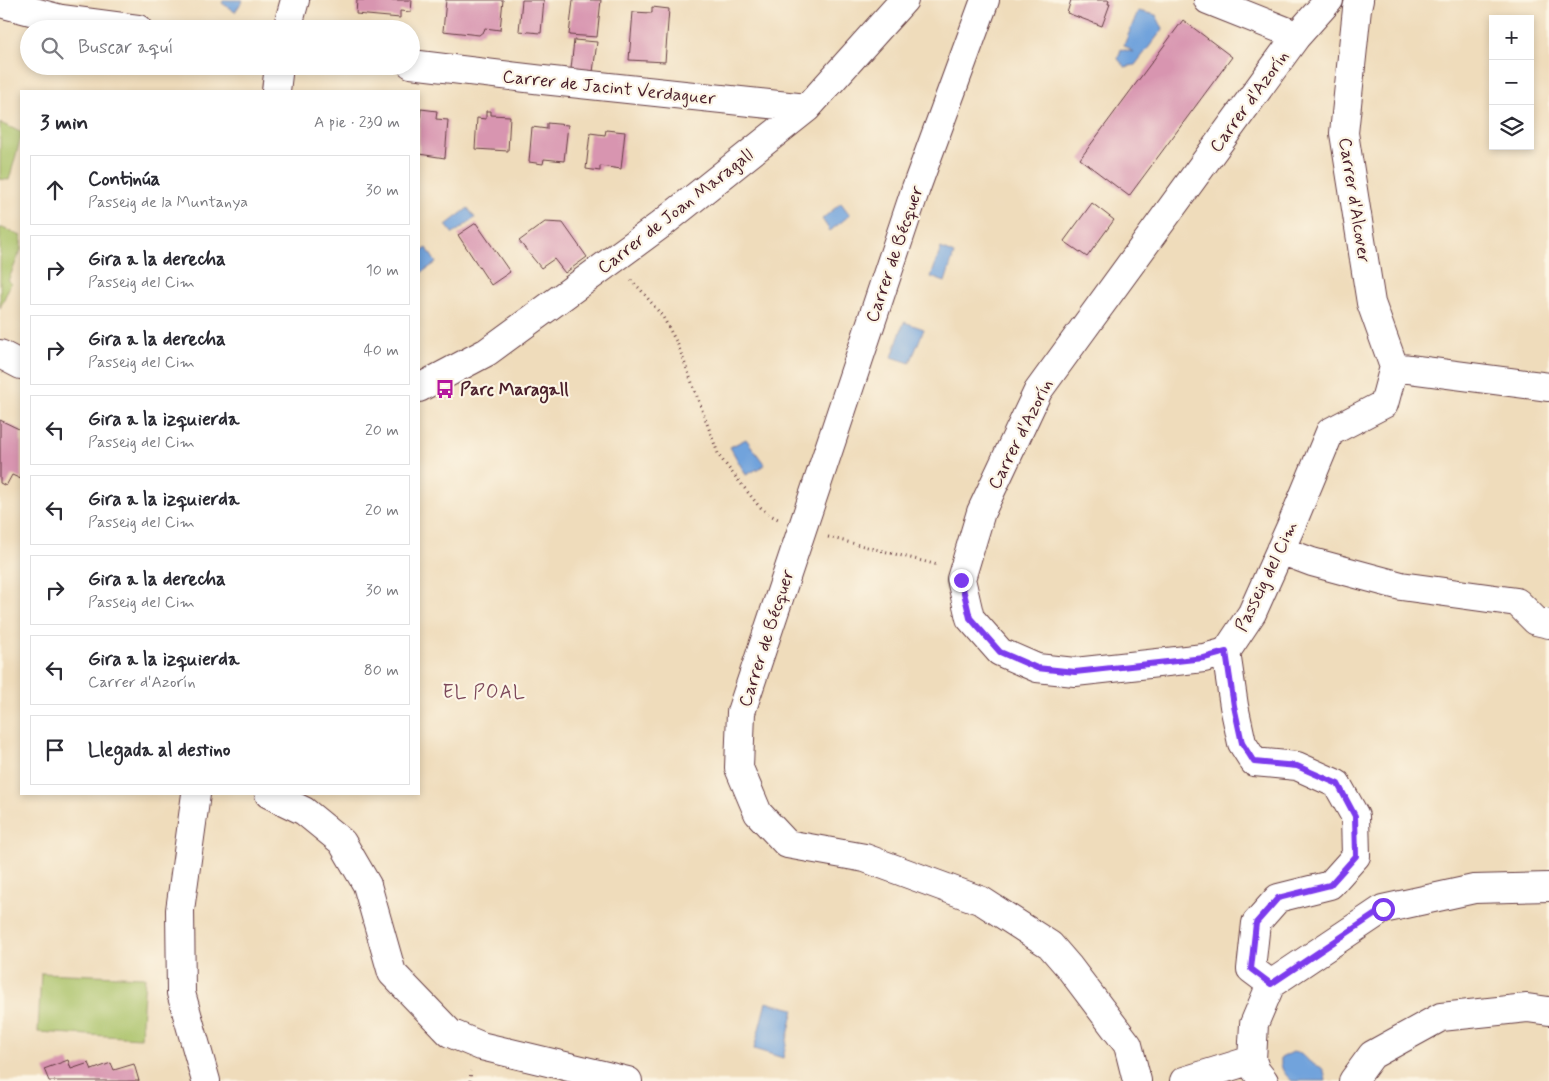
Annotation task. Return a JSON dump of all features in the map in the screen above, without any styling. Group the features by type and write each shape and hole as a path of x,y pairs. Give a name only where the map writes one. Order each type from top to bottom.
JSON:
{"street":[{"path":"289,20 295,0"},
{"name":"Carrer de Joan Maragall","path":"420,387 487,352 659,226 807,108 904,0"},
{"name":"Carrer de Bécquer","path":"986,0 916,188 741,712 739,768 758,813 787,844 865,858 982,901 1050,945 1070,967 1128,1045 1137,1081"},
{"path":"1208,0 1286,31 1296,37"},
{"name":"Carrer d'Azorín","path":"1226,652 1204,658 1075,672 1037,668 1000,652 970,618 961,580 981,512 1038,391 1296,37 1329,0"},
{"name":"Carrer d'Alcover","path":"1360,0 1357,9 1344,133 1371,304 1394,367"},
{"path":"0,3 68,20"},
{"name":"Carrer de Jacint Verdaguer","path":"420,65 807,108"},
{"path":"276,90 278,75"},
{"path":"0,354 20,364"},
{"path":"1394,367 1549,388"},
{"name":"Passeig del Cim","path":"1271,984 1251,969 1256,923 1278,898 1330,885 1356,856 1355,816 1338,784 1297,766 1254,762 1242,743 1226,652 1252,613 1330,432 1384,404 1394,367"},
{"path":"1280,550 1312,562 1401,586 1516,602 1536,621 1549,624"},
{"path":"196,795 180,910 180,994 206,1081"},
{"path":"271,795 304,811 342,842 367,885 392,973 450,1033 480,1046 628,1081"},
{"path":"1184,1081 1258,1070 1254,1024 1271,984 1383,909 1474,889 1549,886"},
{"path":"1353,1081 1372,1055 1441,1017 1527,1008 1549,1011"}],"path":[{"path":"609,262 642,290 663,317 678,345 719,456 758,505 768,514 802,530 963,572"}],"green space":[{"path":"0,123 20,132 20,141 9,180 0,179"},
{"path":"0,227 20,236 20,252 8,281 11,283 0,308"},
{"path":"41,973 145,977 141,1038 38,1032"}],"water":[{"path":"224,0 243,0 235,12 222,3"},
{"path":"1138,11 1156,15 1163,29 1135,65 1125,67 1118,59 1121,49 1133,52 1124,45"},
{"path":"841,203 850,215 830,231 822,219"},
{"path":"468,208 475,218 453,234 446,225"},
{"path":"427,248 436,263 420,273 420,252"},
{"path":"941,248 954,254 945,282 931,277"},
{"path":"904,322 924,329 910,363 892,357"},
{"path":"746,439 765,465 746,475 730,447"},
{"path":"766,1002 794,1009 783,1058 754,1049"},
{"path":"1293,1052 1299,1053 1312,1064 1322,1068 1326,1081 1292,1081 1283,1071 1281,1058"}],"building":[{"path":"357,0 412,0 411,12 400,11 400,18 356,14"},
{"path":"446,0 503,0 500,30 485,28 479,35 443,31"},
{"path":"522,0 544,0 541,33 519,31"},
{"path":"573,0 601,0 597,37 569,35"},
{"path":"1071,0 1109,0 1108,4 1110,4 1102,26 1067,13"},
{"path":"652,7 669,9 665,62 629,60 633,12 652,13"},
{"path":"1183,20 1232,57 1129,196 1080,159"},
{"path":"574,40 597,42 593,72 571,69"},
{"path":"421,109 437,111 436,119 448,120 445,158 420,154"},
{"path":"486,111 491,111 491,115 510,116 508,151 475,149 477,118 486,119"},
{"path":"547,123 568,125 564,161 544,159 543,164 529,162 532,127 547,129"},
{"path":"606,130 625,132 621,169 600,166 600,171 586,169 590,133 605,135"},
{"path":"1092,203 1114,220 1087,257 1064,241"},
{"path":"545,222 563,223 587,257 565,273 554,259 541,268 519,241"},
{"path":"476,223 510,272 491,285 458,235"},
{"path":"0,420 20,430 20,479 12,475 6,486 0,483"},
{"path":"68,1060 71,1069 89,1063 92,1070 111,1063 114,1070 134,1064 139,1081 49,1081 44,1069"}],"place":[{"name":"Parc Maragall","path":"445,389"}],"district":[{"name":"EL POAL","path":"484,691"}],"route":[{"path":"961,580 970,618 1000,652 1037,668 1075,672 1204,658 1226,652 1242,743 1254,762 1297,766 1338,784 1355,816 1356,856 1330,885 1278,898 1256,923 1251,969 1271,984 1383,909"}]}
